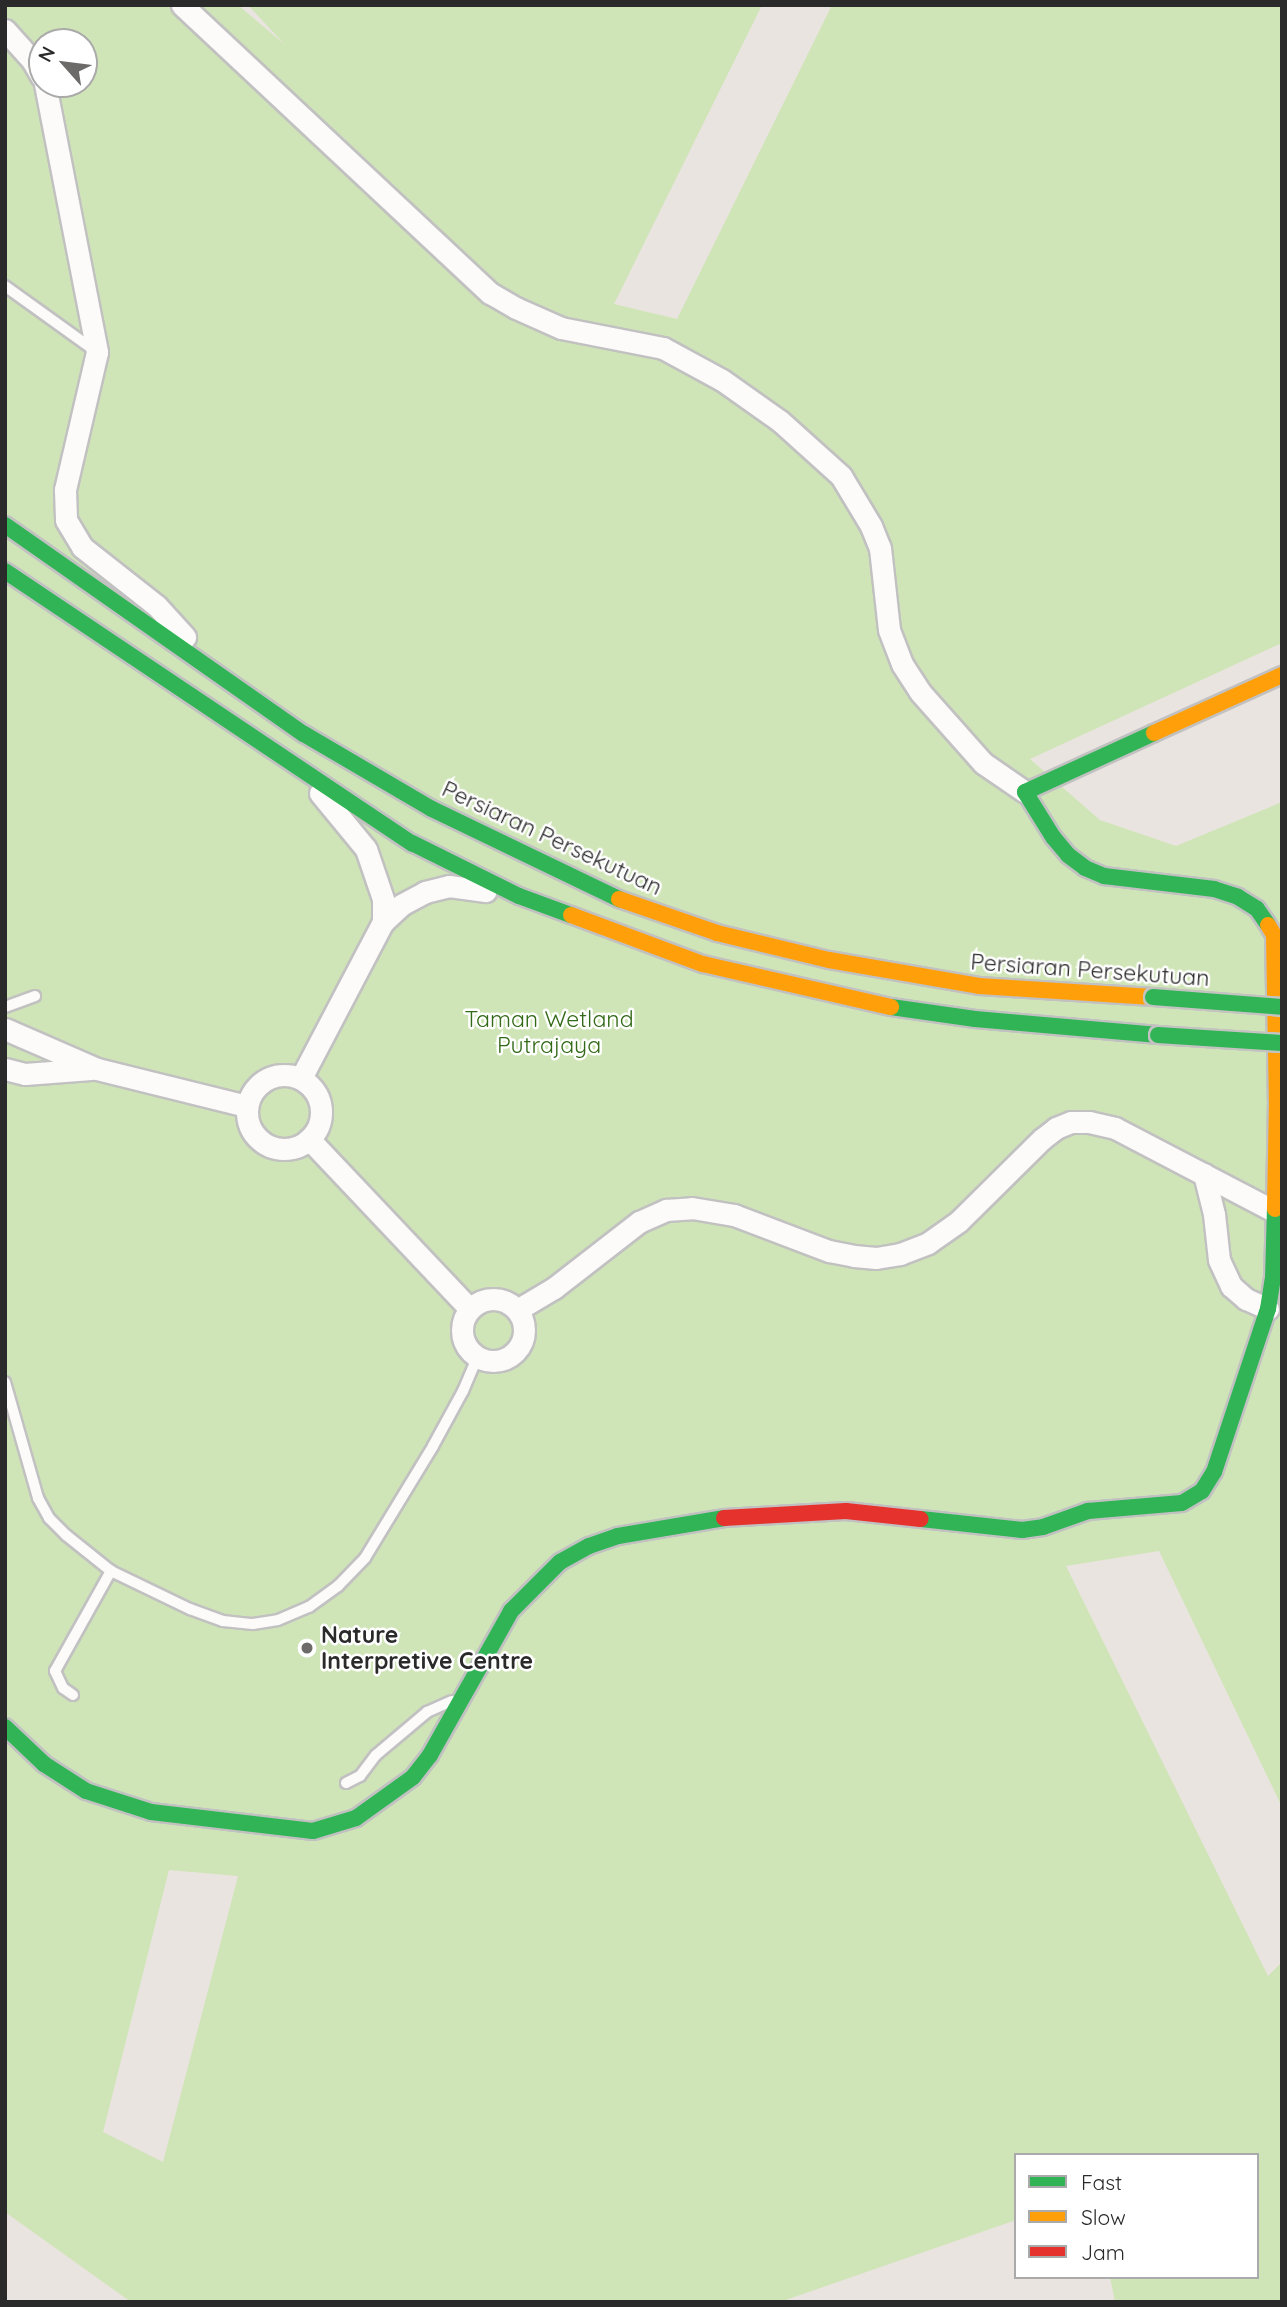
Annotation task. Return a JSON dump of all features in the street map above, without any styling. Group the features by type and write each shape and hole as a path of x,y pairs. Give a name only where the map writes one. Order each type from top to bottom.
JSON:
{"main road":[{"name":"Persiaran Persekutuan","path":"5,525 304,734 432,809 609,895 705,929 829,960 979,986 1282,1007"},
{"path":"5,570 411,844 519,896 703,964 866,1003 975,1018 1282,1043"},
{"path":"5,1727 44,1764 86,1791 150,1812 313,1831 356,1818 375,1807 413,1776 430,1755 464,1698 511,1611 559,1562 618,1536 730,1517 846,1511 1022,1530 1043,1527 1088,1511 1182,1503 1202,1491 1214,1472 1268,1309 1273,1279 1277,1101 1274,935 1257,909 1238,897 1214,889 1104,876 1085,868 1053,837 1025,792 1282,675"}],"street":[{"path":"183,5 490,293 516,309 561,328 663,348 722,380 780,421 841,476 871,526 880,548 889,629 902,664 920,692 983,763 1025,792"},
{"path":"5,30 28,56"},
{"path":"48,98 97,352 65,490 66,520 82,547 156,606 182,634 206,667"},
{"path":"303,772 366,849 383,899 383,922"},
{"path":"301,1078 383,922 413,898 449,886 519,896"},
{"path":"5,1029 97,1069 247,1105"},
{"path":"5,1069 24,1073 97,1069"},
{"path":"284,1074 301,1078 314,1090 321,1106 319,1124 309,1139 296,1147 281,1149 266,1145 254,1135 248,1121 247,1105 254,1090 267,1078 284,1074"},
{"path":"517,1310 554,1288 639,1222 666,1210 692,1208 734,1215 829,1251 854,1256 876,1258 900,1254 928,1243 959,1221 1042,1139 1055,1128 1071,1122 1089,1122 1115,1128 1274,1211"},
{"path":"309,1139 470,1309"},
{"path":"1204,1174 1214,1214 1219,1260 1231,1286 1245,1298 1268,1309"},
{"path":"494,1299 507,1302 517,1310 524,1323 523,1338 517,1351 505,1360 491,1362 477,1358 466,1348 462,1335 463,1321 470,1309 481,1301 494,1299"}],"lane":[{"path":"5,286 97,352"},
{"path":"5,1007 35,996"},
{"path":"5,1382 38,1498 50,1518 66,1535 111,1571 190,1609 223,1621 253,1624 278,1620 309,1607 338,1586 365,1558 387,1527 457,1402 477,1358"},
{"path":"74,1695 63,1688 54,1671 111,1571"},
{"path":"346,1783 360,1776 376,1755 427,1712 464,1698"}],"green space":[{"name":"Taman Wetland Putrajaya","path":"5,5 238,5 284,44 248,5 762,5 614,304 677,319 832,5 1282,5 1282,643 1030,759 1100,820 1176,846 1282,802 1282,1807 1159,1551 1066,1566 1268,1976 1282,1962 1282,2302 1115,2302 1110,2279 1259,2279 1259,2153 1014,2153 1014,2221 780,2302 131,2302 5,2212","holes":["169,1870 238,1876 163,2162 103,2132"]}],"traffic: fast":[{"path":"5,525 304,734 432,809 619,899"},
{"path":"5,571 412,843 519,896 571,915"},
{"path":"1154,733 1025,792 1053,837 1068,855 1085,868 1104,876 1214,889 1238,897 1257,909 1268,925"},
{"path":"1153,997 1282,1007"},
{"path":"891,1007 975,1019 1158,1035"},
{"path":"1158,1035 1282,1043"},
{"path":"921,1519 1022,1530 1043,1527 1088,1511 1182,1503 1202,1491 1214,1472 1268,1309 1273,1279 1275,1209"},
{"path":"5,1727 44,1764 86,1791 151,1812 313,1831 356,1818 413,1777 430,1755 511,1611 560,1562 589,1546 618,1536 724,1518"}],"traffic: slow":[{"path":"1154,733 1282,675"},
{"path":"619,899 717,933 829,960 979,986 1153,997"},
{"path":"571,915 703,964 891,1007"},
{"path":"1268,925 1274,935 1277,1101 1275,1209"}],"traffic: jam":[{"path":"724,1518 846,1511 921,1519"}],"place":[{"name":"Nature Interpretive Centre","path":"307,1648"}]}
